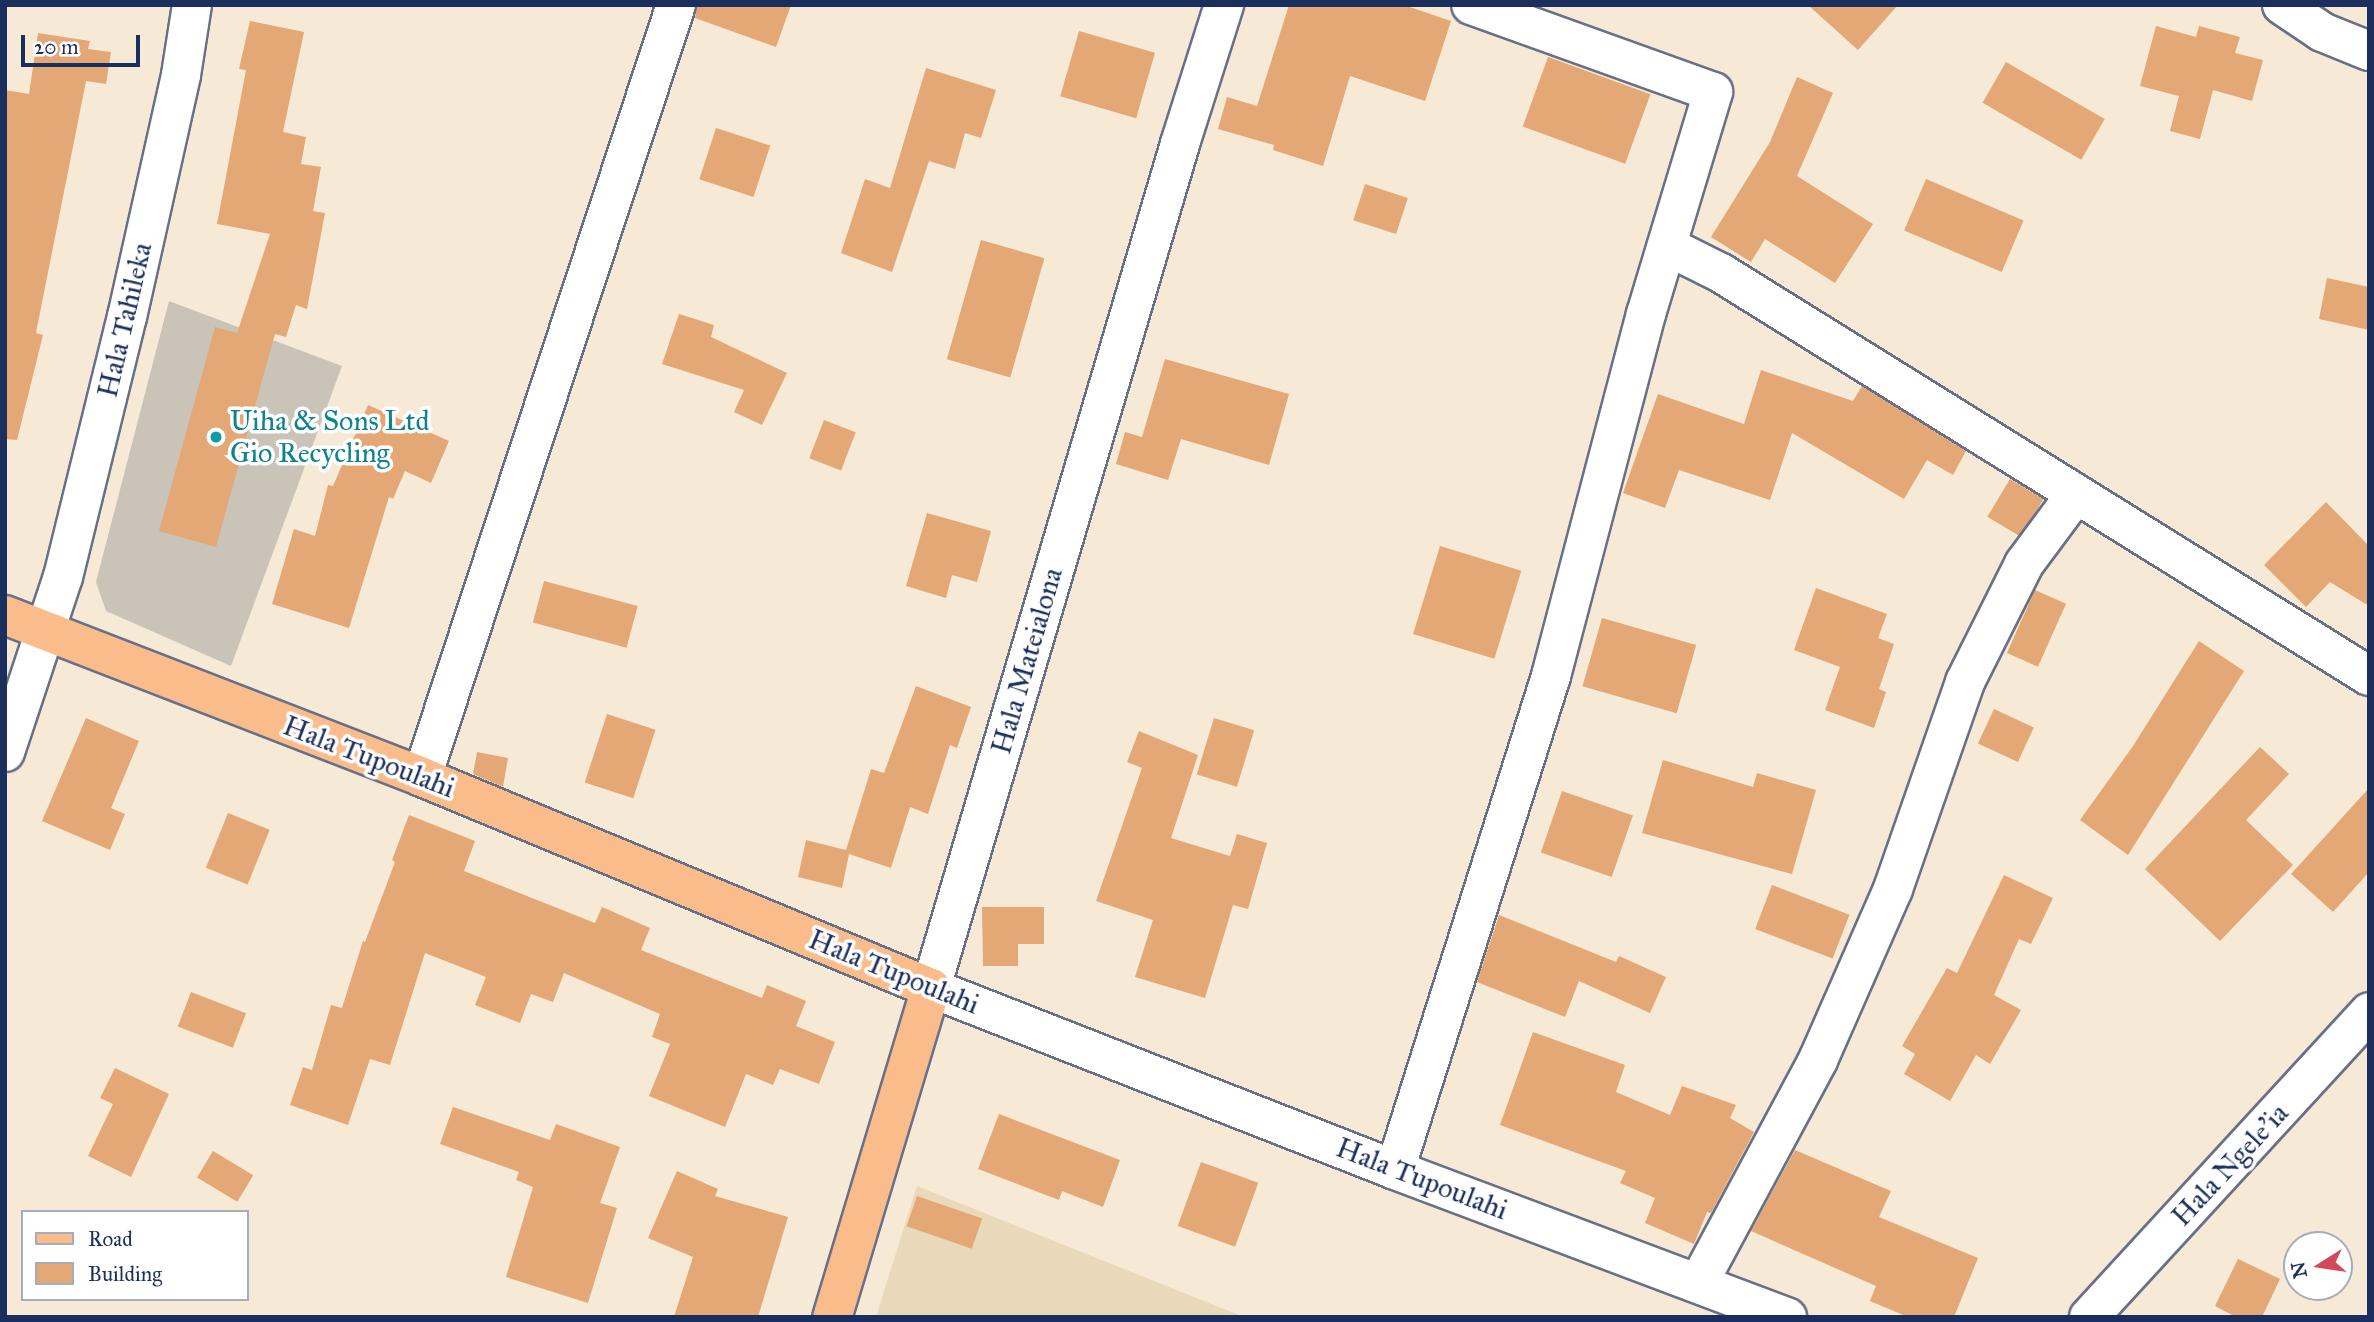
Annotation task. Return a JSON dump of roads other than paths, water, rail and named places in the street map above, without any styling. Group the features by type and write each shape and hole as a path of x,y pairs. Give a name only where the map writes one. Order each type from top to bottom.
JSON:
{"main road":[{"name":"Hala Tupoulahi","path":"5,615 422,777 931,988"},
{"name":"Hala Mateialona","path":"832,1317 931,988"}],"street":[{"name":"Hala Tahileka","path":"5,752 47,632 127,317 181,75 192,5"},
{"path":"422,777 676,5"},
{"name":"Hala Mateialona","path":"931,988 1180,144 1224,5"},
{"path":"1395,1170 1551,676 1646,314 1713,92 1471,5"},
{"path":"2282,5 2322,32 2369,51"},
{"path":"1667,246 1721,273 2369,676"},
{"path":"1699,1282 1818,1060 1892,889 1965,682 2024,564 2076,494"},
{"name":"Hala Tupoulahi","path":"931,988 1395,1170 1787,1317"},
{"name":"Hala Ngele'ia","path":"2089,1317 2356,1050 2369,1012"}],"place":[{"name":"Uiha & Sons Ltd Gio Recycling","path":"216,437"}]}
